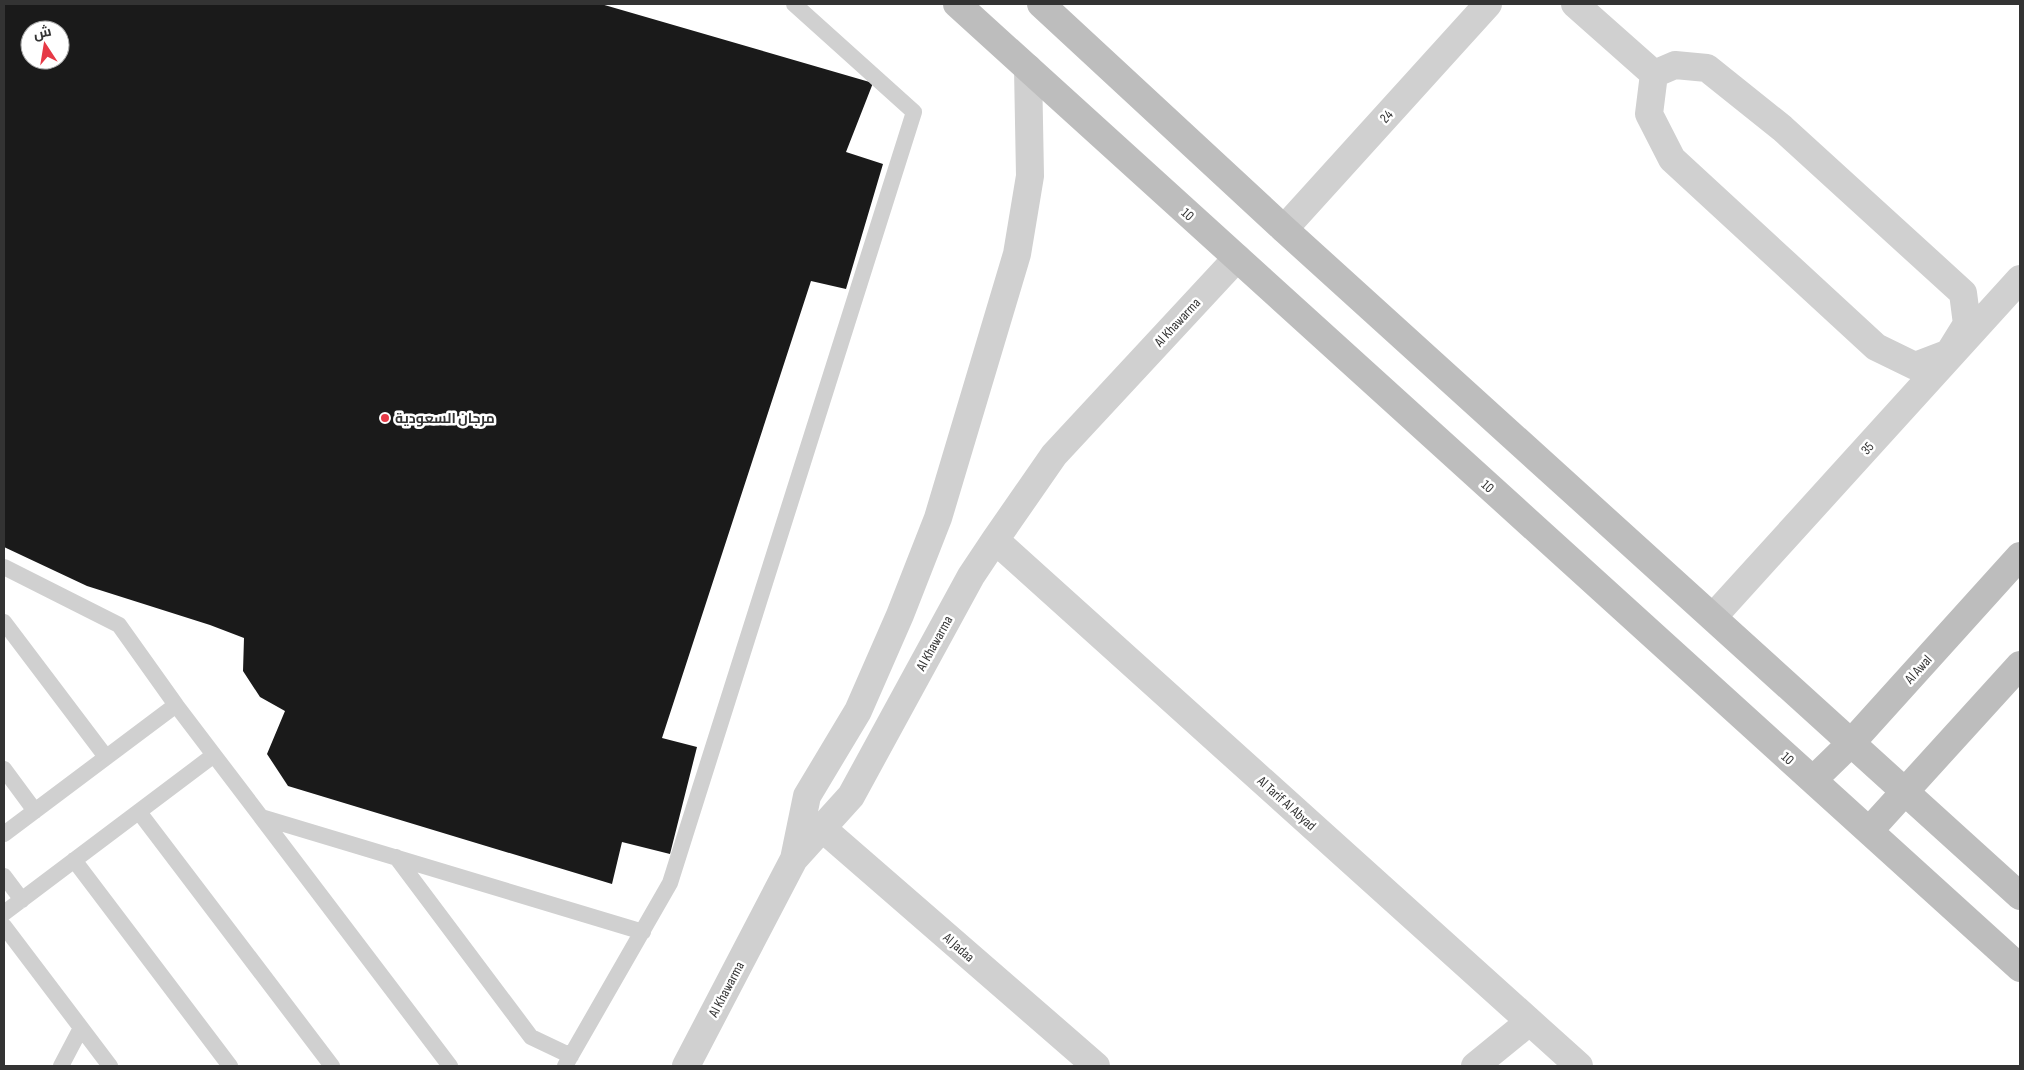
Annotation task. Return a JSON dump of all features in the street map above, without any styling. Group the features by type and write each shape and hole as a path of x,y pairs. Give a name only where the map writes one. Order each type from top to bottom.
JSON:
{"street":[{"name":"10","path":"957,4 2020,968"},
{"path":"1040,4 1284,229 2020,896"},
{"name":"24","path":"1284,229 1488,4"},
{"path":"1575,4 1654,74"},
{"path":"1675,65 1707,68 1782,128 1963,293 1967,324 1949,353 1916,366 1876,347 1672,159 1649,114 1654,74 1675,65"},
{"path":"794,859 807,796 858,711 900,615 938,518 1017,254 1030,176 1028,68"},
{"name":"Al Khawarma","path":"686,1066 794,859 851,796 971,576 995,540 1054,455 1237,258"},
{"name":"35","path":"1713,617 2020,279"},
{"name":"Al Tarif Al Abyad","path":"995,540 1579,1066"},
{"name":"Al Awal","path":"1813,780 1851,742 2020,556"},
{"path":"1869,831 2020,665"},
{"name":"Al Jadaa","path":"822,828 1096,1066"},
{"path":"1475,1066 1529,1022"}],"lane":[{"path":"396,857 531,1037 568,1061 670,884 914,112 794,4"},
{"path":"4,566 119,624 176,705 450,1066"},
{"path":"4,622 106,757"},
{"path":"4,834 176,705"},
{"path":"4,914 214,755"},
{"path":"4,769 35,811"},
{"path":"139,812 332,1066"},
{"path":"261,817 643,932"},
{"path":"74,860 230,1066"},
{"path":"4,876 22,900"},
{"path":"4,926 110,1066"},
{"path":"61,1066 81,1028"}],"building":[{"name":"مرجان السعودية","path":"4,4 601,4 873,83 846,152 883,164 846,289 811,281 662,738 697,747 670,854 622,842 612,884 288,786 267,754 285,711 260,697 243,671 244,638 210,625 87,586 4,547"}],"place":[{"name":"مرجان السعودية","path":"385,418"}]}
